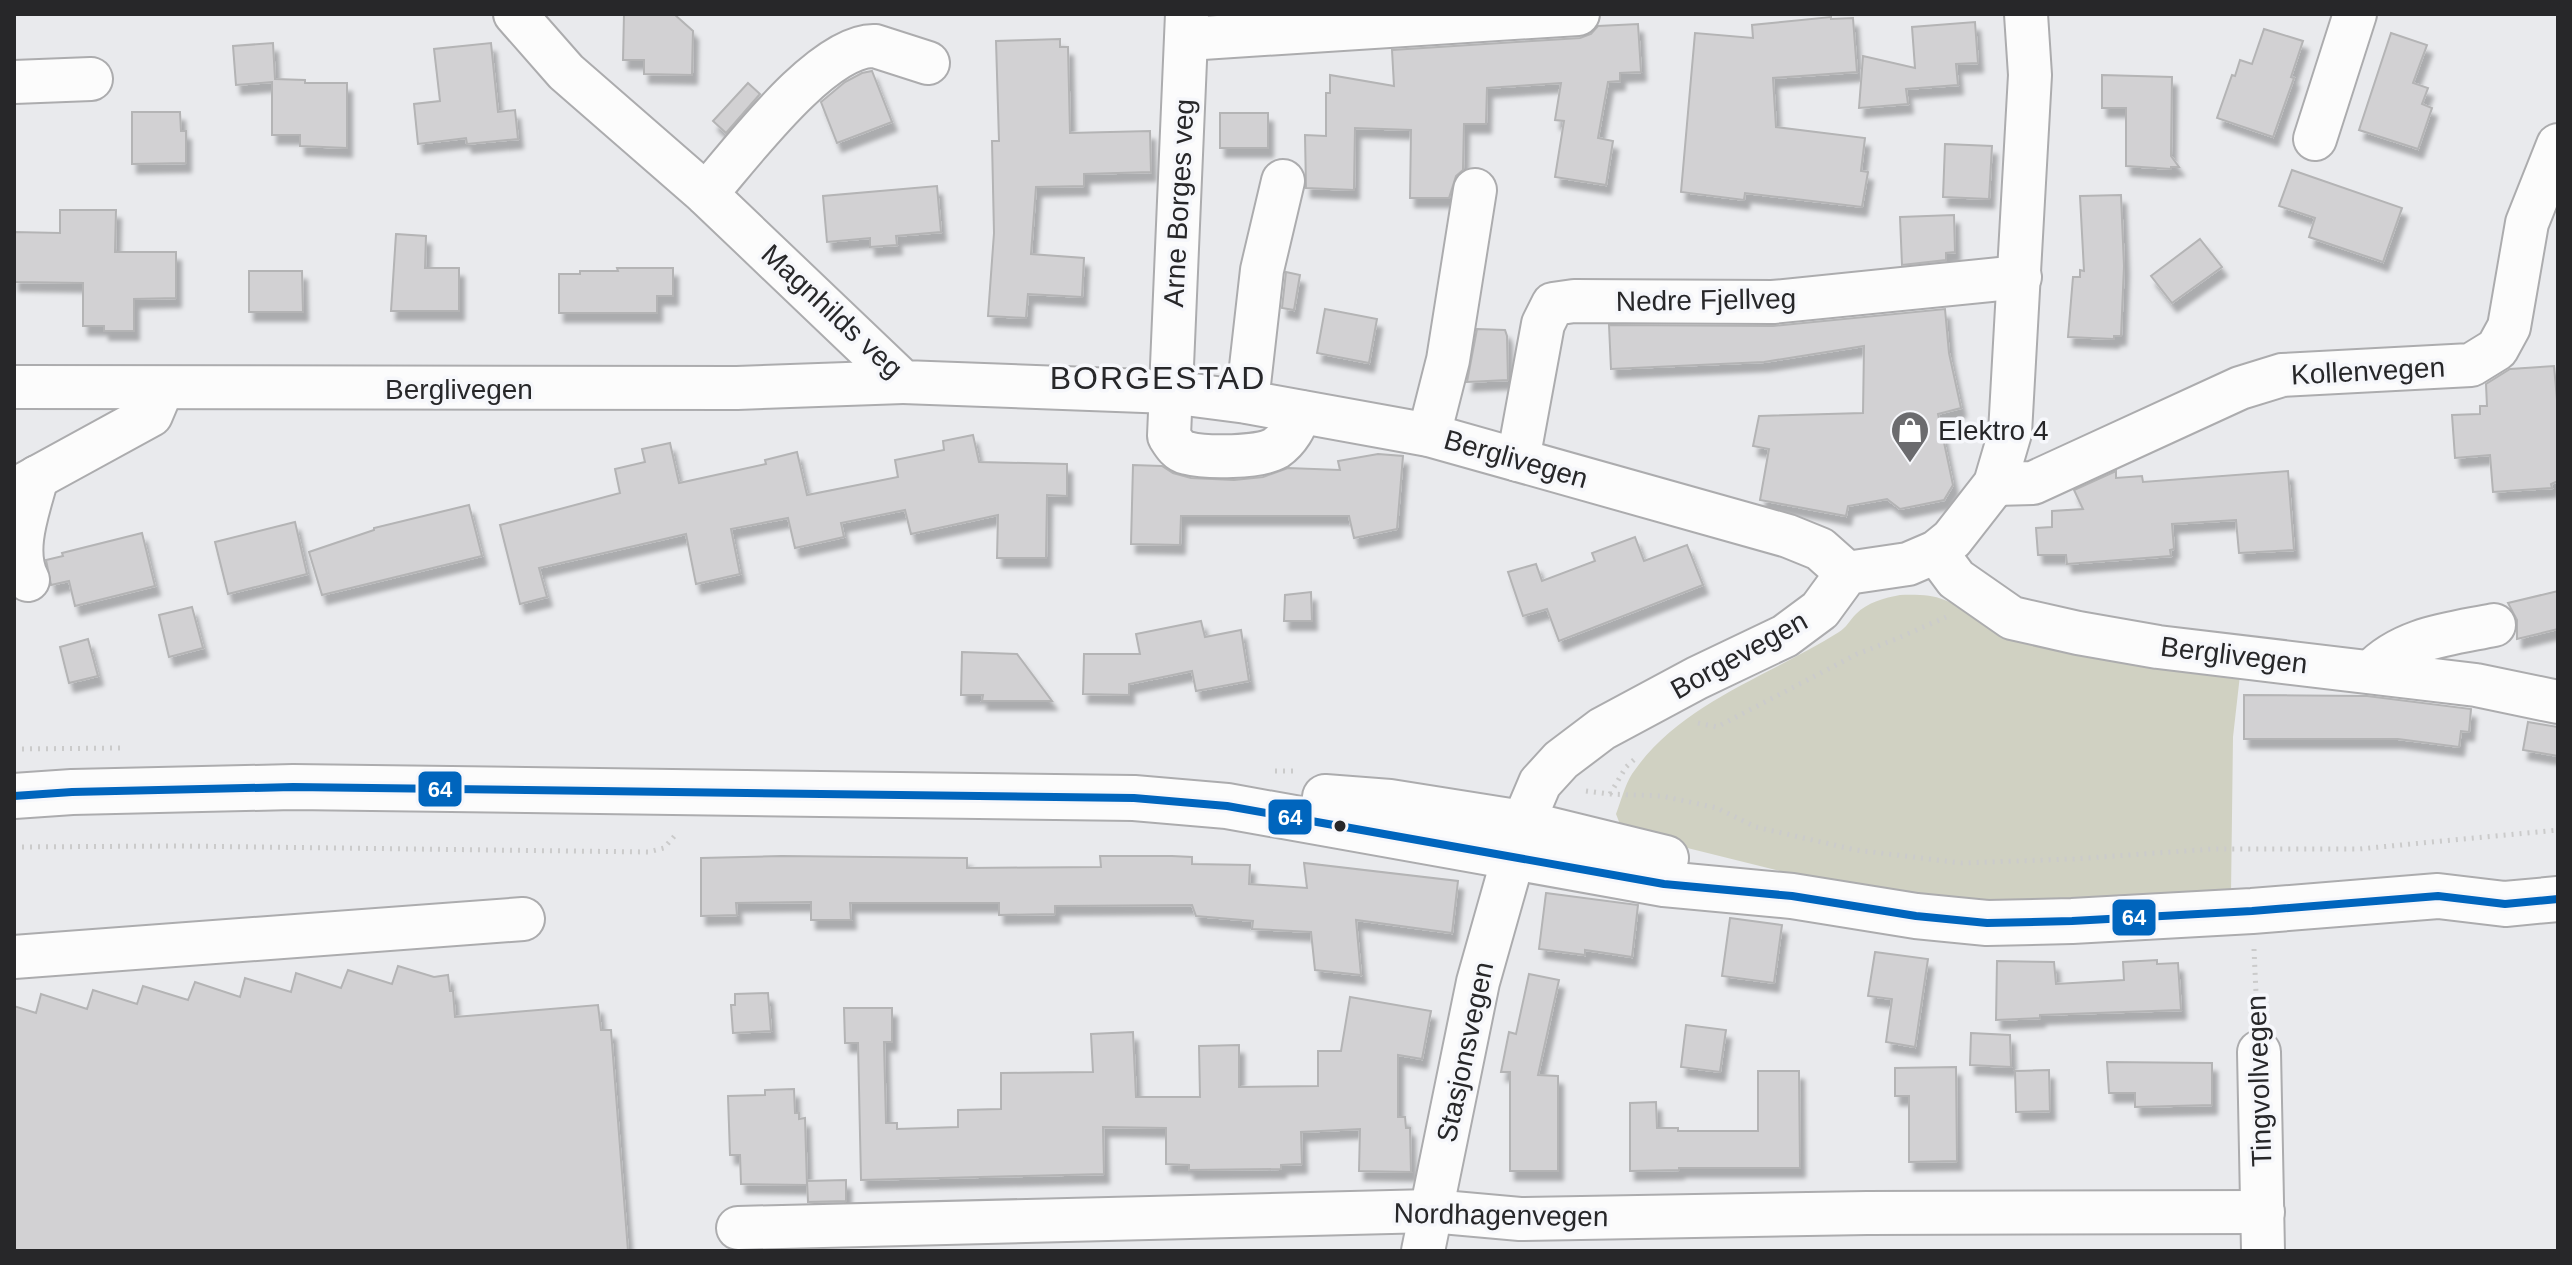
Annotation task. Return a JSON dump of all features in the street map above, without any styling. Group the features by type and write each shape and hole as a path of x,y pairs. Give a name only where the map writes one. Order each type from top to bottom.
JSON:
{"main road":[{"path":"14,796 293,787 1134,798 1227,806 1323,797 1390,802 1519,839 1669,859 1792,896 1916,916 1987,923 2252,911 2438,896 2505,904 2558,899"},
{"path":"2438,896 2506,875 2558,868"}],"street":[{"name":"Magnhilds veg","path":"515,14 566,72 706,194 903,382 1170,392"},
{"path":"1187,26 1578,14"},
{"path":"1847,573 1908,564 1936,552 1969,520 1995,484 2010,433 2030,75 2026,14"},
{"path":"2315,139 2355,14"},
{"name":"Arne Borges veg","path":"1187,26 1169,436 1177,448 1187,453 1252,456 1275,449 1292,433 1301,412"},
{"path":"706,194 801,87 823,67 847,52 867,45 875,46 928,63"},
{"path":"14,82 91,79"},
{"name":"Kollenvegen","path":"1995,484 2033,483 2240,388 2282,375 2471,365 2497,349 2509,327 2527,223 2558,145"},
{"path":"1247,402 1262,270 1283,181"},
{"path":"1429,435 1448,360 1475,190"},
{"name":"Nedre Fjellveg","path":"1518,460 1543,324 1553,304 1574,301 1773,302 2020,277"},
{"name":"Berglivegen","path":"14,387 737,388 903,382"},
{"path":"28,580 23,570 25,484 151,415 162,389"},
{"name":"Berglivegen","path":"1170,392 1247,402 1429,435 1788,536 1820,549 1847,573"},
{"name":"Berglivegen","path":"1936,552 1956,579 2012,618 2078,633 2237,657 2476,685 2558,702"},
{"name":"Borgevegen","path":"1519,839 1540,783 1561,760 1602,729 1697,678 1785,636 1820,610 1847,573"},
{"path":"2371,672 2384,658 2402,647 2494,625"},
{"name":"Stasjonsvegen","path":"1427,1231 1478,982 1519,839"},
{"path":"14,957 523,919"},
{"name":"Tingvollvegen","path":"2259,1052 2263,1232"},
{"name":"Nordhagenvegen","path":"738,1228 1427,1231 1520,1219 1867,1213 2263,1232"}],"path":[{"path":"1690,721 1717,727 1857,654 1943,620 1973,591"},
{"path":"1609,794 1626,767 1646,747"},
{"path":"14,847 648,852 664,848 680,829 693,791"},
{"name":"Tingvollvegen","path":"2252,911 2259,1052"}],"shaded area":[{"path":"1900,595 1933,597 1949,602 1977,619 2240,675 2233,737 2231,894 1973,903 1836,885 1623,832 1616,814 1632,774 1652,749 1675,728 1727,693 1839,632 1866,606"}],"building":[{"path":"624,14 674,14 693,31 692,75 644,74 644,60 623,60"},
{"path":"1831,17 1853,18 1857,72 1773,78 1776,127 1865,138 1861,171 1868,172 1862,207 1745,193 1744,200 1681,192 1695,33 1753,38 1752,25"},
{"path":"1975,22 1978,63 1956,64 1958,85 1906,89 1908,104 1859,108 1863,56 1915,68 1912,27"},
{"path":"1638,24 1641,72 1620,73 1620,81 1608,82 1598,138 1613,141 1606,185 1555,177 1564,121 1555,120 1561,83 1487,88 1486,124 1464,124 1463,170 1456,176 1449,198 1410,198 1411,130 1355,128 1354,190 1306,188 1305,135 1326,136 1326,93 1330,93 1330,75 1394,86 1392,50 1580,38 1591,34 1598,26"},
{"path":"2264,29 2303,41 2291,77 2294,78 2273,137 2217,118 2232,75 2235,76 2240,60 2252,64"},
{"path":"2391,33 2427,45 2413,83 2428,88 2422,104 2432,108 2418,149 2359,130"},
{"path":"1060,39 1060,47 1068,47 1070,133 1150,131 1151,172 1084,174 1084,186 1036,187 1031,254 1084,258 1082,297 1028,294 1026,318 988,316 994,233 992,141 999,141 996,41"},
{"path":"273,43 275,79 347,83 347,148 300,146 300,135 272,135 272,82 236,85 233,46"},
{"path":"491,43 498,112 515,110 518,139 467,144 466,138 418,144 414,104 440,101 434,49"},
{"path":"872,71 892,122 837,143 821,102 845,82"},
{"path":"2102,75 2172,77 2171,156 2179,167 2126,166 2126,108 2102,108"},
{"path":"748,83 760,94 726,133 713,121"},
{"path":"132,112 180,112 181,131 186,131 186,163 132,164"},
{"path":"1220,113 1268,113 1268,148 1220,148"},
{"path":"1945,144 1992,146 1989,199 1943,197"},
{"path":"2292,170 2402,208 2383,262 2309,237 2315,218 2279,206"},
{"path":"937,186 941,232 896,236 897,245 870,247 870,238 827,242 823,196"},
{"path":"2121,195 2124,266 2121,336 2114,336 2114,339 2068,337 2073,277 2080,277 2080,270 2084,271 2080,196"},
{"path":"60,210 116,210 115,252 176,252 176,298 134,299 134,331 104,331 104,326 83,326 83,283 14,282 14,232 60,233"},
{"path":"1954,215 1955,252 1946,253 1946,260 1902,265 1900,217"},
{"path":"396,234 426,236 425,268 459,268 459,311 391,311"},
{"path":"2200,239 2222,267 2172,303 2151,276"},
{"path":"617,268 673,268 673,296 657,296 657,313 559,313 559,274 618,271"},
{"path":"249,271 302,271 303,312 249,312"},
{"path":"1286,272 1300,275 1294,310 1282,308"},
{"path":"1325,309 1377,319 1369,363 1317,353"},
{"path":"1945,309 1949,353 1961,408 1938,414 1953,485 1944,500 1900,509 1887,499 1848,506 1846,516 1760,500 1769,449 1753,446 1759,416 1863,413 1864,346 1764,362 1611,369 1609,325 1773,326"},
{"path":"1477,329 1505,330 1508,380 1467,382"},
{"path":"2554,366 2558,411 2558,481 2551,484 2552,488 2493,492 2490,455 2455,458 2452,415 2480,414 2480,406 2487,406 2486,384 2510,369"},
{"path":"973,435 979,462 1067,464 1067,496 1047,495 1046,558 997,558 998,515 911,534 905,510 841,523 844,537 795,548 788,518 731,529 740,574 696,584 686,534 539,568 547,597 520,604 500,525 620,493 615,469 645,462 642,449 670,443 679,483 766,464 765,460 797,452 807,495 898,477 895,460 944,450 943,441"},
{"path":"1378,454 1403,456 1397,529 1354,538 1349,516 1181,516 1180,545 1131,544 1133,465 1162,466 1191,478 1234,480 1263,477 1288,468 1340,470 1338,461"},
{"path":"2116,471 2116,478 2142,476 2143,482 2288,471 2294,550 2239,553 2236,520 2172,524 2174,549 2170,550 2171,556 2067,564 2066,555 2038,555 2036,528 2052,527 2052,511 2083,509 2074,490"},
{"path":"469,505 482,556 322,595 309,552 374,528"},
{"path":"295,522 307,574 228,594 215,542"},
{"path":"142,533 155,586 75,606 69,581 51,585 46,560 63,556 62,553"},
{"path":"1635,537 1644,561 1687,545 1703,585 1559,641 1547,609 1523,616 1508,572 1536,564 1542,581 1595,561 1592,553"},
{"path":"2558,591 2558,629 2517,639 2517,620 2508,603"},
{"path":"1311,592 1312,621 1284,621 1285,595"},
{"path":"192,607 203,648 169,657 159,615"},
{"path":"1201,621 1205,637 1241,630 1249,681 1196,691 1192,671 1129,684 1129,695 1083,694 1084,654 1140,654 1136,634"},
{"path":"88,639 98,676 69,683 60,647"},
{"path":"962,652 1017,654 1052,701 982,701 983,695 961,695"},
{"path":"2244,695 2367,696 2471,709 2469,732 2461,731 2459,747 2398,739 2244,739"},
{"path":"2528,722 2558,727 2558,756 2523,750"},
{"path":"1100,856 1172,856 1192,857 1192,864 1250,865 1249,884 1307,888 1304,863 1458,881 1452,933 1356,920 1361,975 1315,970 1311,932 1252,929 1253,921 1196,916 1192,905 1055,906 1055,914 999,915 999,903 850,903 851,920 811,920 811,902 736,903 737,915 701,916 701,858 967,858 967,868 1101,867"},
{"path":"1546,893 1638,905 1632,957 1585,950 1585,955 1539,949"},
{"path":"1730,918 1782,925 1774,983 1722,976"},
{"path":"1875,952 1928,959 1915,1047 1886,1042 1892,999 1868,996"},
{"path":"2157,960 2157,964 2178,963 2181,1010 2040,1015 2040,1018 1996,1020 1997,961 2054,962 2056,984 2124,980 2123,962"},
{"path":"398,966 434,977 448,975 455,1017 598,1005 601,1030 611,1030 628,1251 14,1251 14,1006 36,1013 41,994 87,1009 93,990 137,1004 143,986 188,1000 195,982 240,997 245,978 291,992 296,973 341,988 348,970 392,984"},
{"path":"1529,974 1559,980 1538,1075 1558,1076 1558,1171 1510,1171 1510,1072 1501,1072 1509,1032 1516,1034"},
{"path":"768,993 771,1031 733,1033 731,1005 735,1005 735,994"},
{"path":"1350,997 1431,1011 1422,1059 1398,1055 1398,1117 1405,1117 1406,1128 1410,1128 1411,1172 1359,1171 1360,1129 1301,1132 1302,1164 1281,1165 1281,1169 1189,1170 1189,1165 1166,1164 1166,1128 1103,1127 1104,1174 861,1180 858,1043 845,1043 844,1008 892,1008 892,1042 884,1042 886,1123 897,1123 897,1129 958,1127 958,1110 1001,1109 1001,1073 1093,1072 1091,1034 1133,1032 1136,1097 1200,1097 1199,1046 1239,1045 1239,1087 1318,1086 1318,1051 1341,1051"},
{"path":"1686,1025 1726,1030 1720,1072 1681,1067"},
{"path":"1971,1033 2010,1035 2011,1067 1970,1065"},
{"path":"2107,1062 2212,1063 2212,1105 2135,1107 2135,1093 2109,1093"},
{"path":"1956,1067 1957,1161 1909,1162 1909,1096 1895,1096 1895,1068"},
{"path":"2049,1070 2050,1111 2016,1112 2015,1071"},
{"path":"1758,1071 1799,1071 1800,1168 1630,1171 1630,1103 1656,1102 1657,1128 1758,1131"},
{"path":"794,1089 795,1113 799,1113 799,1119 805,1118 807,1185 741,1184 740,1155 730,1155 728,1096 765,1095 765,1090"},
{"path":"846,1180 846,1201 808,1202 807,1181"}],"transit line":[{"name":"64","path":"14,796 293,787 1134,798 1227,806 1664,884 1792,896 1916,916 1987,923 2252,911 2438,896 2505,904 2558,899"}],"place":[{"name":"Elektro 4","path":"1910,464"}],"district":[{"name":"BORGESTAD","path":"1158,378"}]}
